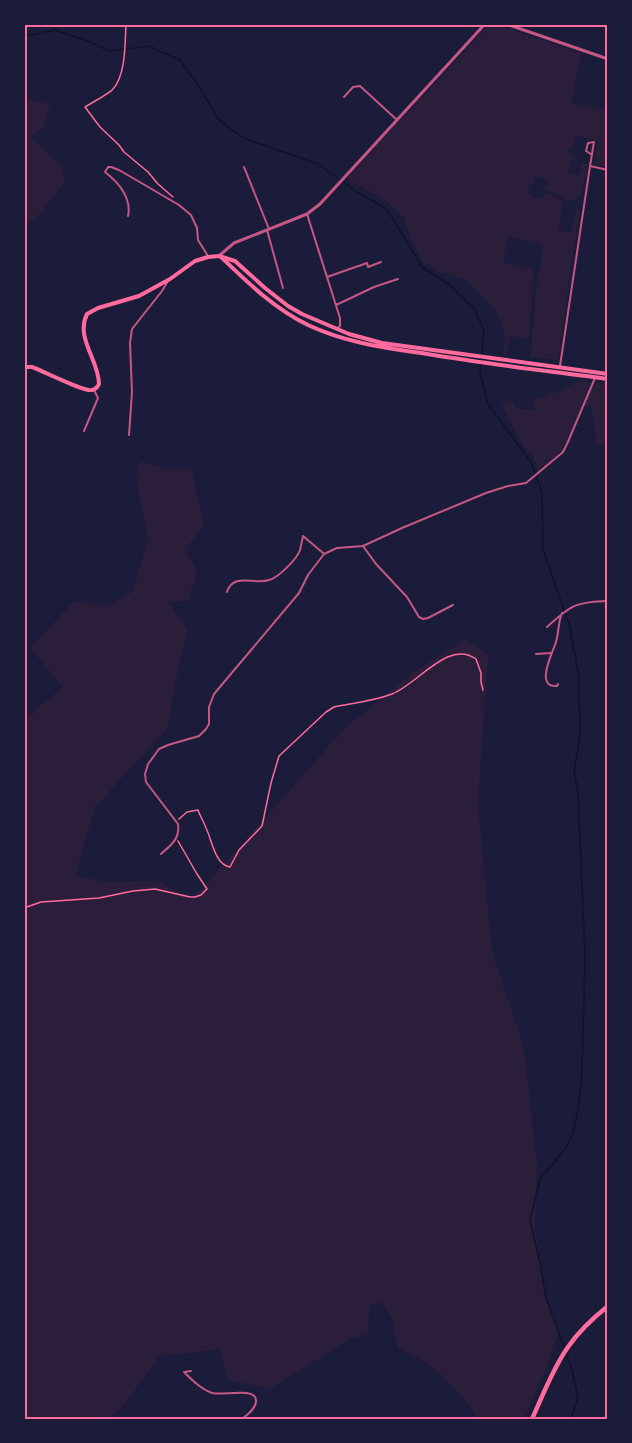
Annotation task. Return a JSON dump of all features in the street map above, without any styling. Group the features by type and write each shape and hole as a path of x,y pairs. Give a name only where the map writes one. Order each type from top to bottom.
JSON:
{"highway":[{"path":"532,1419 563,1354 595,1317 608,1306"}],"main road":[{"path":"24,367 32,367 80,388 94,390 99,384 99,375 84,335 83,327 87,314 98,308 139,296 170,279 195,261 208,256 219,256 235,261 288,306 337,330 382,343 440,354"},
{"path":"219,256 251,286 284,310 309,325 360,343 386,349 495,361 559,372 608,374"},
{"path":"528,366 560,367 608,379"},
{"path":"559,372 560,367"}],"street":[{"path":"503,24 608,59"},
{"path":"219,256 234,243 307,214 320,204 483,25"},
{"path":"344,97 353,87 360,86 397,120"},
{"path":"560,367 592,155"},
{"path":"590,166 608,170"},
{"path":"128,216 129,205 116,181 105,172 108,167 129,176 179,205 191,215 197,228 198,240 208,256"},
{"path":"244,168 268,230 283,288"},
{"path":"307,214 341,321 337,330"},
{"path":"327,277 367,263 368,267 381,262"},
{"path":"129,435 132,328 170,279"},
{"path":"336,305 374,287 398,279"},
{"path":"161,854 173,844 179,830 176,822 146,782 148,764 159,749 203,733 209,724 209,707 214,694 299,593 324,554 337,548 363,546 470,499 508,486 526,483 563,452 595,375"},
{"path":"84,431 98,398 94,390"},
{"path":"227,592 229,587 240,580 263,581 277,576 300,551 303,537 324,554"},
{"path":"363,546 376,564 407,597 419,617 428,618 453,605"},
{"path":"547,627 572,605 591,601 608,601"},
{"path":"558,684 552,686 547,680 546,668 562,613"},
{"path":"536,654 551,653"},
{"path":"191,1371 184,1372 212,1393 223,1395 248,1392 254,1395 256,1402 242,1419"}],"path":[{"path":"126,24 123,61 118,80 114,88 85,107 100,127 179,205"},
{"path":"176,822 187,812 198,810 215,854 225,866 230,867 239,850 262,826 270,783 279,756 326,712 334,708 391,695 405,688 444,658 462,653 476,659 483,690"},
{"path":"24,908 40,902 99,898 155,889 190,897 201,895 207,889 177,838"}],"shaded area":[{"path":"492,25 581,53 571,103 608,110 608,167 595,163 598,141 576,136 573,148 567,147 567,152 576,157 575,160 571,160 568,173 579,175 582,163 587,164 582,193 577,200 573,199 568,203 562,196 545,190 544,187 549,183 540,176 534,179 534,184 530,185 528,191 532,197 541,199 548,194 562,200 558,230 571,233 576,209 580,210 556,360 530,357 538,271 543,244 508,237 503,263 534,269 529,339 510,336 507,354 503,355 505,337 495,309 467,280 438,272 423,261 412,241 404,217 383,199 346,179 484,29"},
{"path":"24,99 50,104 44,128 30,137 61,165 65,182 37,218 24,221"},
{"path":"583,379 588,380 590,384 563,449 539,471 533,456 522,444 501,404 510,399 516,408 536,411 532,399 556,393"},
{"path":"608,383 608,446 597,445 592,409 591,406 585,405 594,384"},
{"path":"141,461 166,469 192,469 204,526 185,549 198,573 188,601 169,602 188,630 168,728 95,807 76,875 105,882 157,881 190,897 201,890 343,730 415,671 466,639 488,655 478,805 492,950 524,1049 537,1163 535,1231 546,1298 559,1329 548,1365 524,1419 477,1419 461,1395 446,1380 421,1360 398,1348 392,1318 381,1302 370,1305 369,1334 350,1339 270,1389 228,1380 220,1349 159,1357 121,1409 104,1419 24,1419 24,721 62,687 30,648 74,601 108,607 132,592 148,540 136,478"}],"waterway":[{"path":"24,36 55,30 109,51 149,46 180,60 218,119 243,138 318,164 357,192 387,209 422,267 446,282 474,308 484,331 480,373 488,404 531,462 542,492 543,550 569,624 579,676 580,736 574,771 578,792 585,956 582,1073 573,1133 566,1148 540,1179 530,1220 546,1298 565,1349"},
{"path":"566,1353 578,1397 571,1419"}]}
